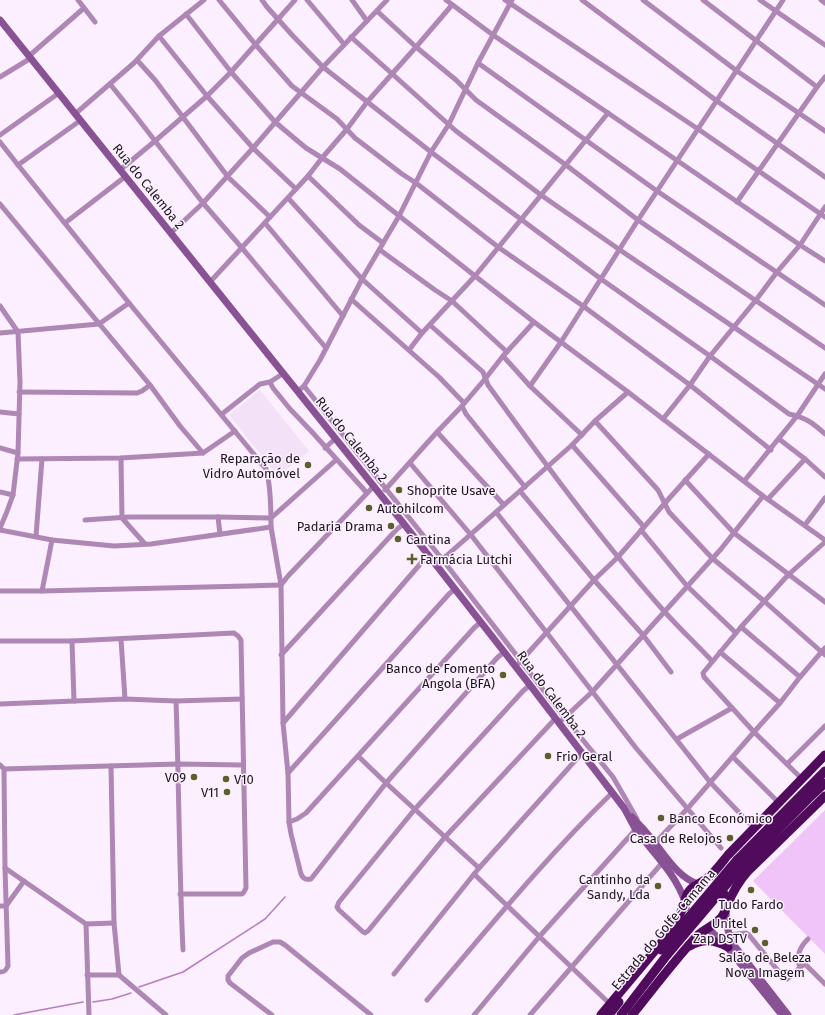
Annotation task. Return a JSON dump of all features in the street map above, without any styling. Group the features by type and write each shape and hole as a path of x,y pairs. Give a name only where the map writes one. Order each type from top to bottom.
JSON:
{"highway":[{"path":"601,1015 675,925 681,914 688,892 714,872 728,855 825,755"},
{"path":"740,862 825,772"},
{"path":"740,862 825,783"},
{"path":"632,1015 699,934 720,919 741,878 825,796"},
{"name":"Estrada do Golfe-Camama","path":"609,1015 664,953 740,862"},
{"path":"698,884 709,883 715,885"},
{"path":"723,892 726,901 726,909"},
{"path":"685,902 686,910 689,916"},
{"path":"696,922 707,929"},
{"path":"687,948 700,941 707,940 720,943 728,947"},
{"name":"Estrada do Golfe-Camama","path":"621,1015 664,953"}],"main road":[{"name":"Rua do Calemba 2","path":"0,20 336,438 504,652 518,664 530,685 638,827"},
{"path":"638,827 655,843 680,873 692,882 698,884"},
{"path":"638,827 677,884 685,902"},
{"path":"726,909 731,940 788,1015"},
{"path":"707,929 728,947 782,1015"}],"street":[{"path":"78,0 95,22"},
{"path":"76,114 137,60 159,36 204,0"},
{"path":"219,0 292,86 337,119 355,138 498,247 583,306 690,385 771,450"},
{"path":"262,0 267,8 323,67 367,102 601,279 789,414 812,422 825,434"},
{"path":"120,170 156,141 207,96 231,72 295,0"},
{"path":"307,0 344,44"},
{"path":"352,0 367,21"},
{"path":"171,233 228,177 323,67 387,0"},
{"path":"446,0 493,35 825,261"},
{"path":"582,0 717,101 825,177"},
{"path":"643,0 736,71 825,131"},
{"path":"703,0 817,87"},
{"path":"760,0 825,45"},
{"path":"530,386 561,342 638,220 783,0"},
{"path":"821,0 825,3"},
{"path":"298,391 304,386 326,348 362,279 380,250 448,124 509,1 823,215"},
{"path":"210,282 308,176 367,102 452,5"},
{"path":"0,77 30,57 84,8"},
{"path":"377,11 416,47 456,80 476,100 566,165 638,220 825,348"},
{"path":"186,14 231,72 275,122 306,148 340,169 534,322 825,541 788,575 702,673 754,732 798,775"},
{"path":"159,36 207,96 253,148 296,189"},
{"path":"351,37 456,131 541,195 733,328 825,389"},
{"path":"137,60 155,80 228,177 270,218"},
{"path":"478,63 657,191 825,305"},
{"path":"738,202 825,77"},
{"path":"110,84 203,203 326,348"},
{"path":"0,135 59,93"},
{"path":"409,350 475,276 608,113"},
{"path":"18,165 80,120"},
{"path":"0,142 129,303 266,469 269,478 271,527 281,585 283,722 288,773 289,822 303,878 307,880 311,879 386,783 504,652"},
{"path":"65,223 126,176"},
{"path":"308,176 359,225 383,243"},
{"path":"288,198 362,279 422,334"},
{"path":"0,204 150,385 180,426 203,453"},
{"path":"663,419 690,385 710,356 823,215 825,207"},
{"path":"265,223 343,316"},
{"path":"380,250 452,301 505,354 530,386 582,435"},
{"path":"351,299 439,377 463,405 466,414 525,487"},
{"path":"0,333 99,324 129,303"},
{"path":"0,306 18,332 20,392 18,452 13,495 0,529 52,540 114,546 130,546 271,527"},
{"path":"381,495 463,405 505,354 534,322"},
{"path":"430,325 483,372 488,385 547,466 618,558 664,611 712,661"},
{"path":"222,414 260,384 270,382 284,374"},
{"path":"745,480 771,450 797,416 825,374"},
{"path":"270,382 290,409 367,493"},
{"path":"20,392 137,393 150,385"},
{"path":"304,386 442,559 518,664 565,718 613,777 624,796 638,827 539,937 474,1015"},
{"path":"436,565 572,445 628,392"},
{"path":"0,412 19,414"},
{"path":"595,422 658,490 669,512 712,558 824,652 800,677 780,703 688,808 655,843"},
{"path":"17,459 121,458 203,453 235,431"},
{"path":"437,432 504,505"},
{"path":"325,448 336,438"},
{"path":"779,439 825,477"},
{"path":"572,445 643,529 687,586 736,633"},
{"path":"0,448 18,452"},
{"path":"518,664 594,580 618,558 709,454"},
{"path":"121,458 122,518 145,544"},
{"path":"36,536 42,459"},
{"path":"530,685 415,809 339,902 337,907 339,910 362,931 368,931 445,837 557,721 565,718 592,691 766,497 805,459"},
{"path":"84,520 122,518 271,518 336,460"},
{"path":"410,463 471,535 636,748 721,848"},
{"path":"685,480 734,533 788,575 824,599"},
{"path":"281,585 374,486"},
{"path":"520,491 594,580 643,635 671,672"},
{"path":"0,492 13,495"},
{"path":"805,525 825,498"},
{"path":"496,512 710,782 749,823"},
{"path":"218,517 220,534"},
{"path":"281,656 397,529 404,524"},
{"path":"42,591 52,540"},
{"path":"283,722 428,555"},
{"path":"0,591 281,585"},
{"path":"288,773 448,594 455,589"},
{"path":"289,822 306,813 481,622"},
{"path":"741,627 800,677"},
{"path":"0,641 72,641 234,633 241,640 246,888 242,894 180,894"},
{"path":"121,639 125,699"},
{"path":"72,641 74,701"},
{"path":"720,652 780,703"},
{"path":"0,704 125,699 176,701 242,699"},
{"path":"176,701 180,894 183,950"},
{"path":"677,739 732,708"},
{"path":"787,764 825,726"},
{"path":"394,974 479,868 582,753"},
{"path":"358,756 479,868"},
{"path":"733,757 774,799"},
{"path":"0,972 6,970 8,966 2,767 178,764 243,765"},
{"path":"111,766 114,923 119,975"},
{"path":"428,1000 507,906 580,824 612,793"},
{"path":"530,1015 662,863"},
{"path":"5,868 86,924 114,923"},
{"path":"474,874 610,1004"},
{"path":"6,906 24,881"},
{"path":"0,906 6,906"},
{"path":"86,924 89,1015"},
{"path":"729,935 746,933 750,935 784,978 787,979 805,964 825,984"},
{"path":"800,968 798,961 799,952 802,945 808,939"},
{"path":"272,1015 230,983 228,976 242,958 273,942 280,942 285,945 368,1014"},
{"path":"87,975 119,975 166,1015"}],"shaded area":[{"path":"260,390 309,451 278,476 229,415"},
{"path":"825,810 825,954 753,881"}],"waterway":[{"path":"139,987 183,972 265,919 285,897"},
{"path":"93,1002 112,999 131,993"},
{"path":"14,1015 83,1002"}],"place":[{"name":"Reparação de Vidro Automóvel","path":"308,465"},
{"name":"Shoprite Usave","path":"399,490"},
{"name":"Autohilcom","path":"369,508"},
{"name":"Padaria Drama","path":"391,526"},
{"name":"Cantina","path":"398,539"},
{"name":"Farmácia Lutchi","path":"412,559"},
{"name":"Banco de Fomento Angola (BFA)","path":"503,675"},
{"name":"Frio Geral","path":"548,756"},
{"name":"V09","path":"194,777"},
{"name":"V10","path":"226,779"},
{"name":"V11","path":"227,792"},
{"name":"Banco Económico","path":"661,818"},
{"name":"Casa de Relojos","path":"730,838"},
{"name":"Cantinho da Sandy, Lda","path":"658,886"},
{"name":"Tudo Fardo","path":"751,890"},
{"name":"Unitel Zap DSTV","path":"755,930"},
{"name":"Salão de Beleza Nova Imagem","path":"765,943"}]}
